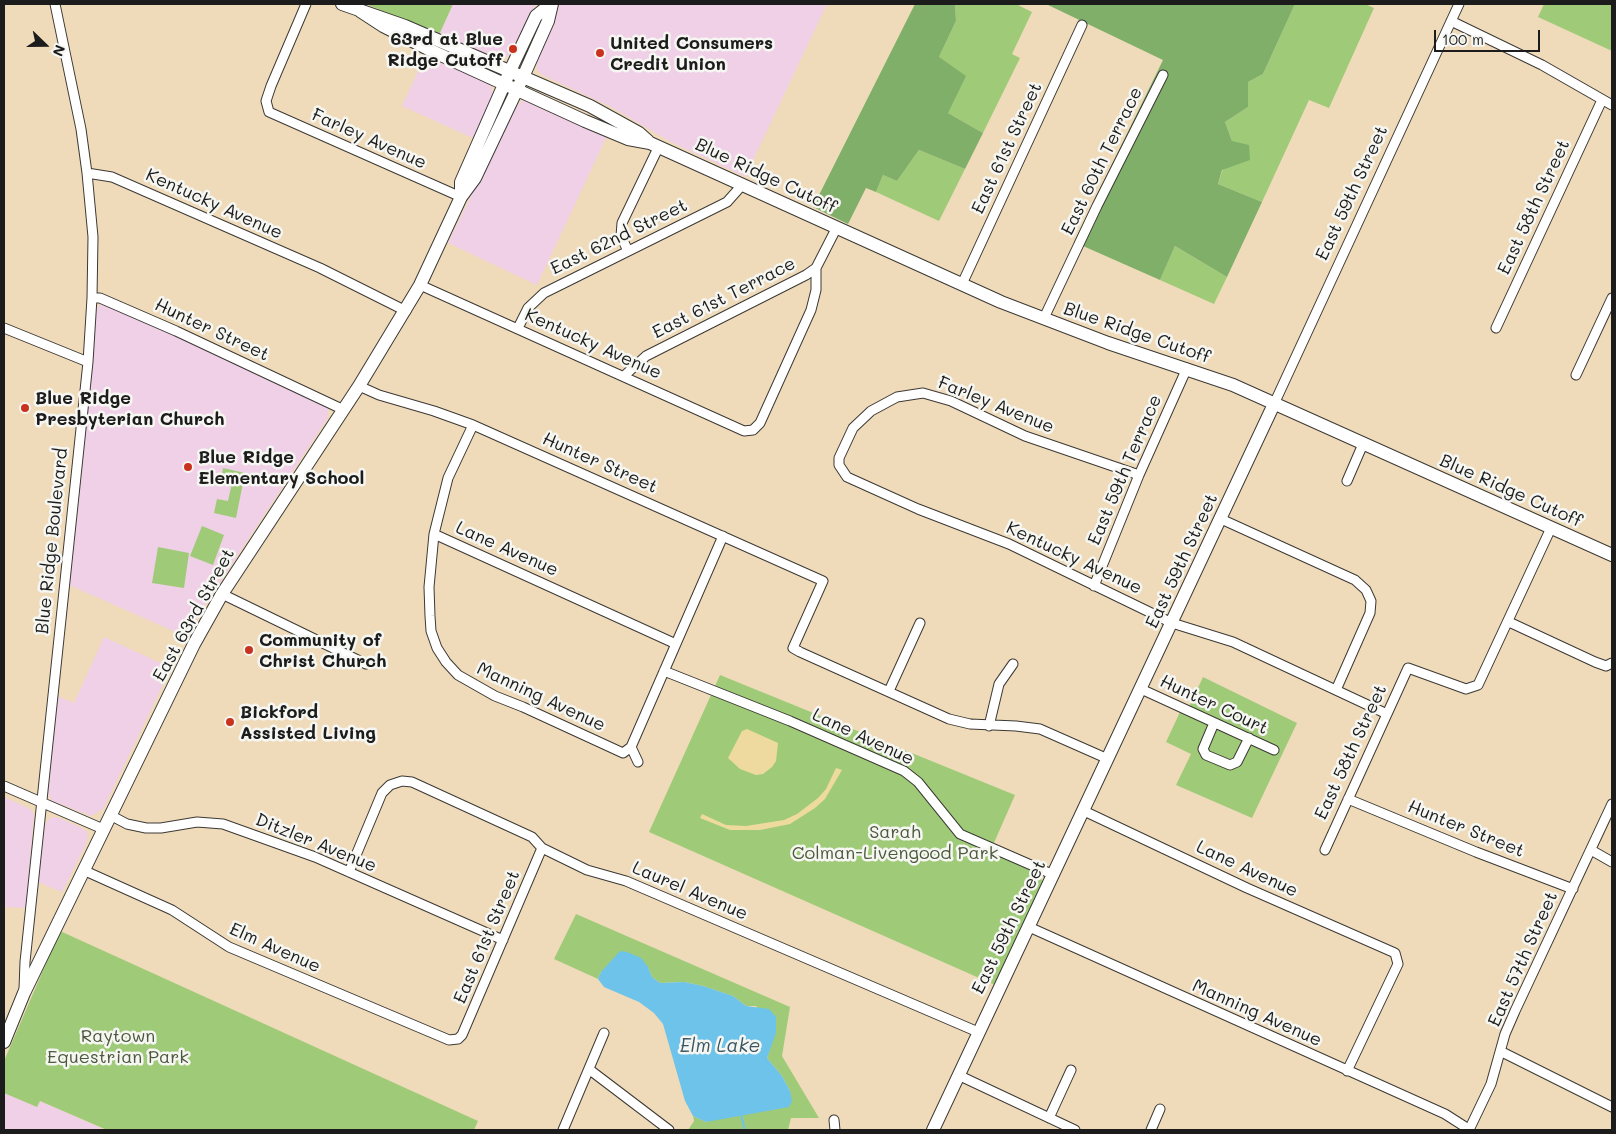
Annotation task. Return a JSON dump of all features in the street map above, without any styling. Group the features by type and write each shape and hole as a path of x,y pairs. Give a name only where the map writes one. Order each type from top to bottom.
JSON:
{"main road":[{"name":"Blue Ridge Cutoff","path":"342,4 405,26 590,106 639,133 654,145"},
{"name":"East 63rd Street","path":"461,197 461,182 504,83 536,16 551,4"},
{"name":"East 63rd Street","path":"4,1042 24,993 194,644 222,594 360,386 406,311 461,197 475,178 523,77 548,21 551,4"},
{"name":"Blue Ridge Cutoff","path":"360,11 406,38 602,128 628,139 654,145 962,284 1044,318 1108,343 1186,368 1274,404 1612,555"},
{"name":"East 59th Street","path":"933,1130 1274,404"}],"street":[{"name":"Blue Ridge Boulevard","path":"24,993 25,962 88,362 92,298 93,237 88,173 81,129 55,4"},
{"name":"Farley Avenue","path":"306,4 271,86 266,101 267,107 274,115 373,156 461,197"},
{"name":"East 59th Street","path":"1274,404 1459,4"},
{"path":"1450,21 1542,65 1612,106"},
{"name":"East 61st Street","path":"962,284 1082,25"},
{"name":"East 60th Terrace","path":"1044,318 1163,75"},
{"name":"East 58th Street","path":"1496,328 1602,100"},
{"path":"628,251 621,236 622,223 654,145"},
{"name":"Kentucky Avenue","path":"88,173 99,174 121,181 320,268 406,311"},
{"name":"East 62nd Street","path":"518,328 528,308 544,293 727,202 743,184"},
{"path":"816,268 837,227"},
{"name":"Kentucky Avenue","path":"420,285 744,431 753,430 760,423 811,310 816,290 816,268"},
{"name":"East 61st Terrace","path":"625,376 646,356 806,275 816,268"},
{"name":"Hunter Street","path":"92,298 100,298 344,410"},
{"path":"1576,375 1612,298"},
{"path":"4,328 88,362"},
{"name":"East 59th Terrace","path":"1094,586 1139,474 1186,368"},
{"name":"Hunter Street","path":"360,386 379,395 473,425 823,581 793,648 889,692"},
{"name":"Farley Avenue","path":"839,460 843,446 853,428 871,411 897,397 923,393 951,401 1025,436 1139,474"},
{"path":"434,534 448,478 473,425"},
{"path":"1347,481 1363,444"},
{"name":"Kentucky Avenue","path":"839,460 843,473 847,477 918,509 1009,544 1172,623 1233,642 1387,714"},
{"path":"1221,518 1355,580 1367,592 1371,601 1370,613 1336,690"},
{"path":"1551,528 1509,622 1609,664"},
{"name":"Lane Avenue","path":"434,534 676,644"},
{"name":"Manning Avenue","path":"434,534 429,587 432,631 443,657 458,675 495,696 623,753 631,748"},
{"path":"638,762 631,748 723,536"},
{"path":"222,594 366,664"},
{"name":"East 58th Street","path":"1325,850 1408,668 1466,689 1478,685 1509,622"},
{"path":"920,623 889,692 949,719 989,726 1016,726 1040,729 1108,759"},
{"path":"989,726 999,684 1012,664"},
{"name":"Lane Avenue","path":"664,671 790,721 904,771 918,782 960,834 1054,875"},
{"name":"Hunter Court","path":"1141,689 1274,750"},
{"path":"1214,723 1203,749 1206,755 1230,765 1236,762 1249,738"},
{"name":"Laurel Avenue","path":"349,872 382,793 392,784 402,781 412,782 532,837 542,848 587,870 626,881 978,1032"},
{"path":"4,786 103,829"},
{"name":"Hunter Street","path":"1348,799 1476,852 1573,889"},
{"name":"East 57th Street","path":"1469,1130 1491,1084 1502,1052 1505,1034 1515,1011 1612,804"},
{"name":"Lane Avenue","path":"1084,811 1397,956 1398,964 1347,1072"},
{"name":"Ditzler Avenue","path":"110,815 127,824 146,828 162,828 197,822 223,824 349,872 503,940"},
{"name":"East 61st Street","path":"460,1037 542,848"},
{"path":"1591,850 1612,862"},
{"name":"Elm Avenue","path":"83,870 172,910 229,947 449,1040 460,1037"},
{"name":"Manning Avenue","path":"1029,927 1347,1072 1445,1114 1469,1130"},
{"path":"564,1130 604,1033"},
{"path":"1502,1052 1612,1106"},
{"path":"590,1070 669,1130"},
{"path":"1049,1118 1071,1070"},
{"path":"958,1076 1075,1130"},
{"path":"1151,1130 1160,1109"},
{"path":"834,1120 835,1130"}],"shaded area":[{"path":"453,4 536,4 512,54 498,61 439,35"},
{"path":"560,4 827,4 745,177 669,141 611,107 542,75 537,70 537,63"},
{"path":"427,52 491,84 493,95 475,139 402,106"},
{"path":"523,100 607,136 537,285 448,243 512,112"},
{"name":"Blue Ridge Elementary School","path":"100,304 111,306 329,408 327,419 204,607 187,637 69,585 95,312"},
{"path":"104,637 171,668 103,809 91,816 52,801 48,793 57,696 74,703"},
{"path":"4,797 30,809 34,814 26,908 4,907"},
{"path":"51,817 60,818 84,829 88,834 86,844 62,892 38,882 44,826"},
{"path":"4,1093 37,1107 40,1101 101,1128 99,1130 4,1130"}],"green space":[{"path":"366,4 453,4 439,35"},
{"path":"915,4 955,4 956,21 939,57 966,76 948,113 983,133 965,169 919,150 897,181 883,175 876,192 866,188 848,224 813,207"},
{"path":"955,4 1016,4 1032,12 1012,54 1020,58 983,133 948,113 939,57 956,21"},
{"path":"1046,4 1295,4 1263,74 1248,82 1248,107 1225,122 1232,141 1249,145 1250,160 1222,170 1218,184 1262,202 1227,277 1175,246 1160,280 1074,242 1163,60"},
{"path":"1295,4 1365,4 1374,8 1329,108 1309,100 1262,202 1218,184 1232,141 1225,122 1248,107 1248,82 1263,74"},
{"path":"1544,4 1612,4 1612,51 1538,17"},
{"path":"919,150 965,169 939,221 876,192 883,175 897,181"},
{"path":"1175,246 1227,277 1214,304 1160,280"},
{"path":"223,468 245,473 236,518 214,513 217,499 228,501 232,483 221,480"},
{"path":"202,526 224,535 213,565 190,556"},
{"path":"158,547 189,553 184,588 152,583"},
{"name":"Sarah Colman-Livengood Park","path":"720,675 1015,795 990,852 1039,874 1043,882 995,985 649,832"},
{"path":"1203,677 1297,723 1252,818 1176,785 1191,754 1166,742 1180,712 1189,707"},
{"path":"576,914 790,1007 782,1056 819,1118 791,1118 788,1130 688,1130 694,1121 693,1116 706,1122 790,1091 782,1076 767,1058 775,1033 756,1006 746,1006 733,996 703,986 684,982 660,983 652,977 648,967 601,972 598,979 554,959"},
{"name":"Raytown Equestrian Park","path":"60,931 478,1121 474,1130 107,1130 40,1101 37,1107 4,1093 4,1061"}],"sand":[{"path":"747,729 778,743 776,761 763,774 756,775 740,769 728,758 742,731"},
{"path":"836,768 842,770 825,799 815,808 790,824 760,830 730,830 700,818 702,814 726,825 746,826 784,820 797,814 818,798 826,789"}],"water":[{"name":"Elm Lake","path":"620,951 641,958 648,967 652,977 660,983 684,982 703,986 733,996 746,1006 769,1009 776,1017 776,1033 767,1058 782,1076 790,1091 792,1101 789,1107 706,1122 693,1116 685,1101 663,1024 654,1013 639,1002 604,987 598,979 601,972"}],"waterway":[{"path":"741,1115 745,1130"}],"place":[{"name":"63rd at Blue Ridge Cutoff","path":"513,49"},
{"name":"United Consumers Credit Union","path":"600,53"},
{"name":"Blue Ridge Presbyterian Church","path":"25,408"},
{"name":"Blue Ridge Elementary School","path":"188,467"},
{"name":"Community of Christ Church","path":"249,650"},
{"name":"Bickford Assisted Living","path":"230,722"}]}
